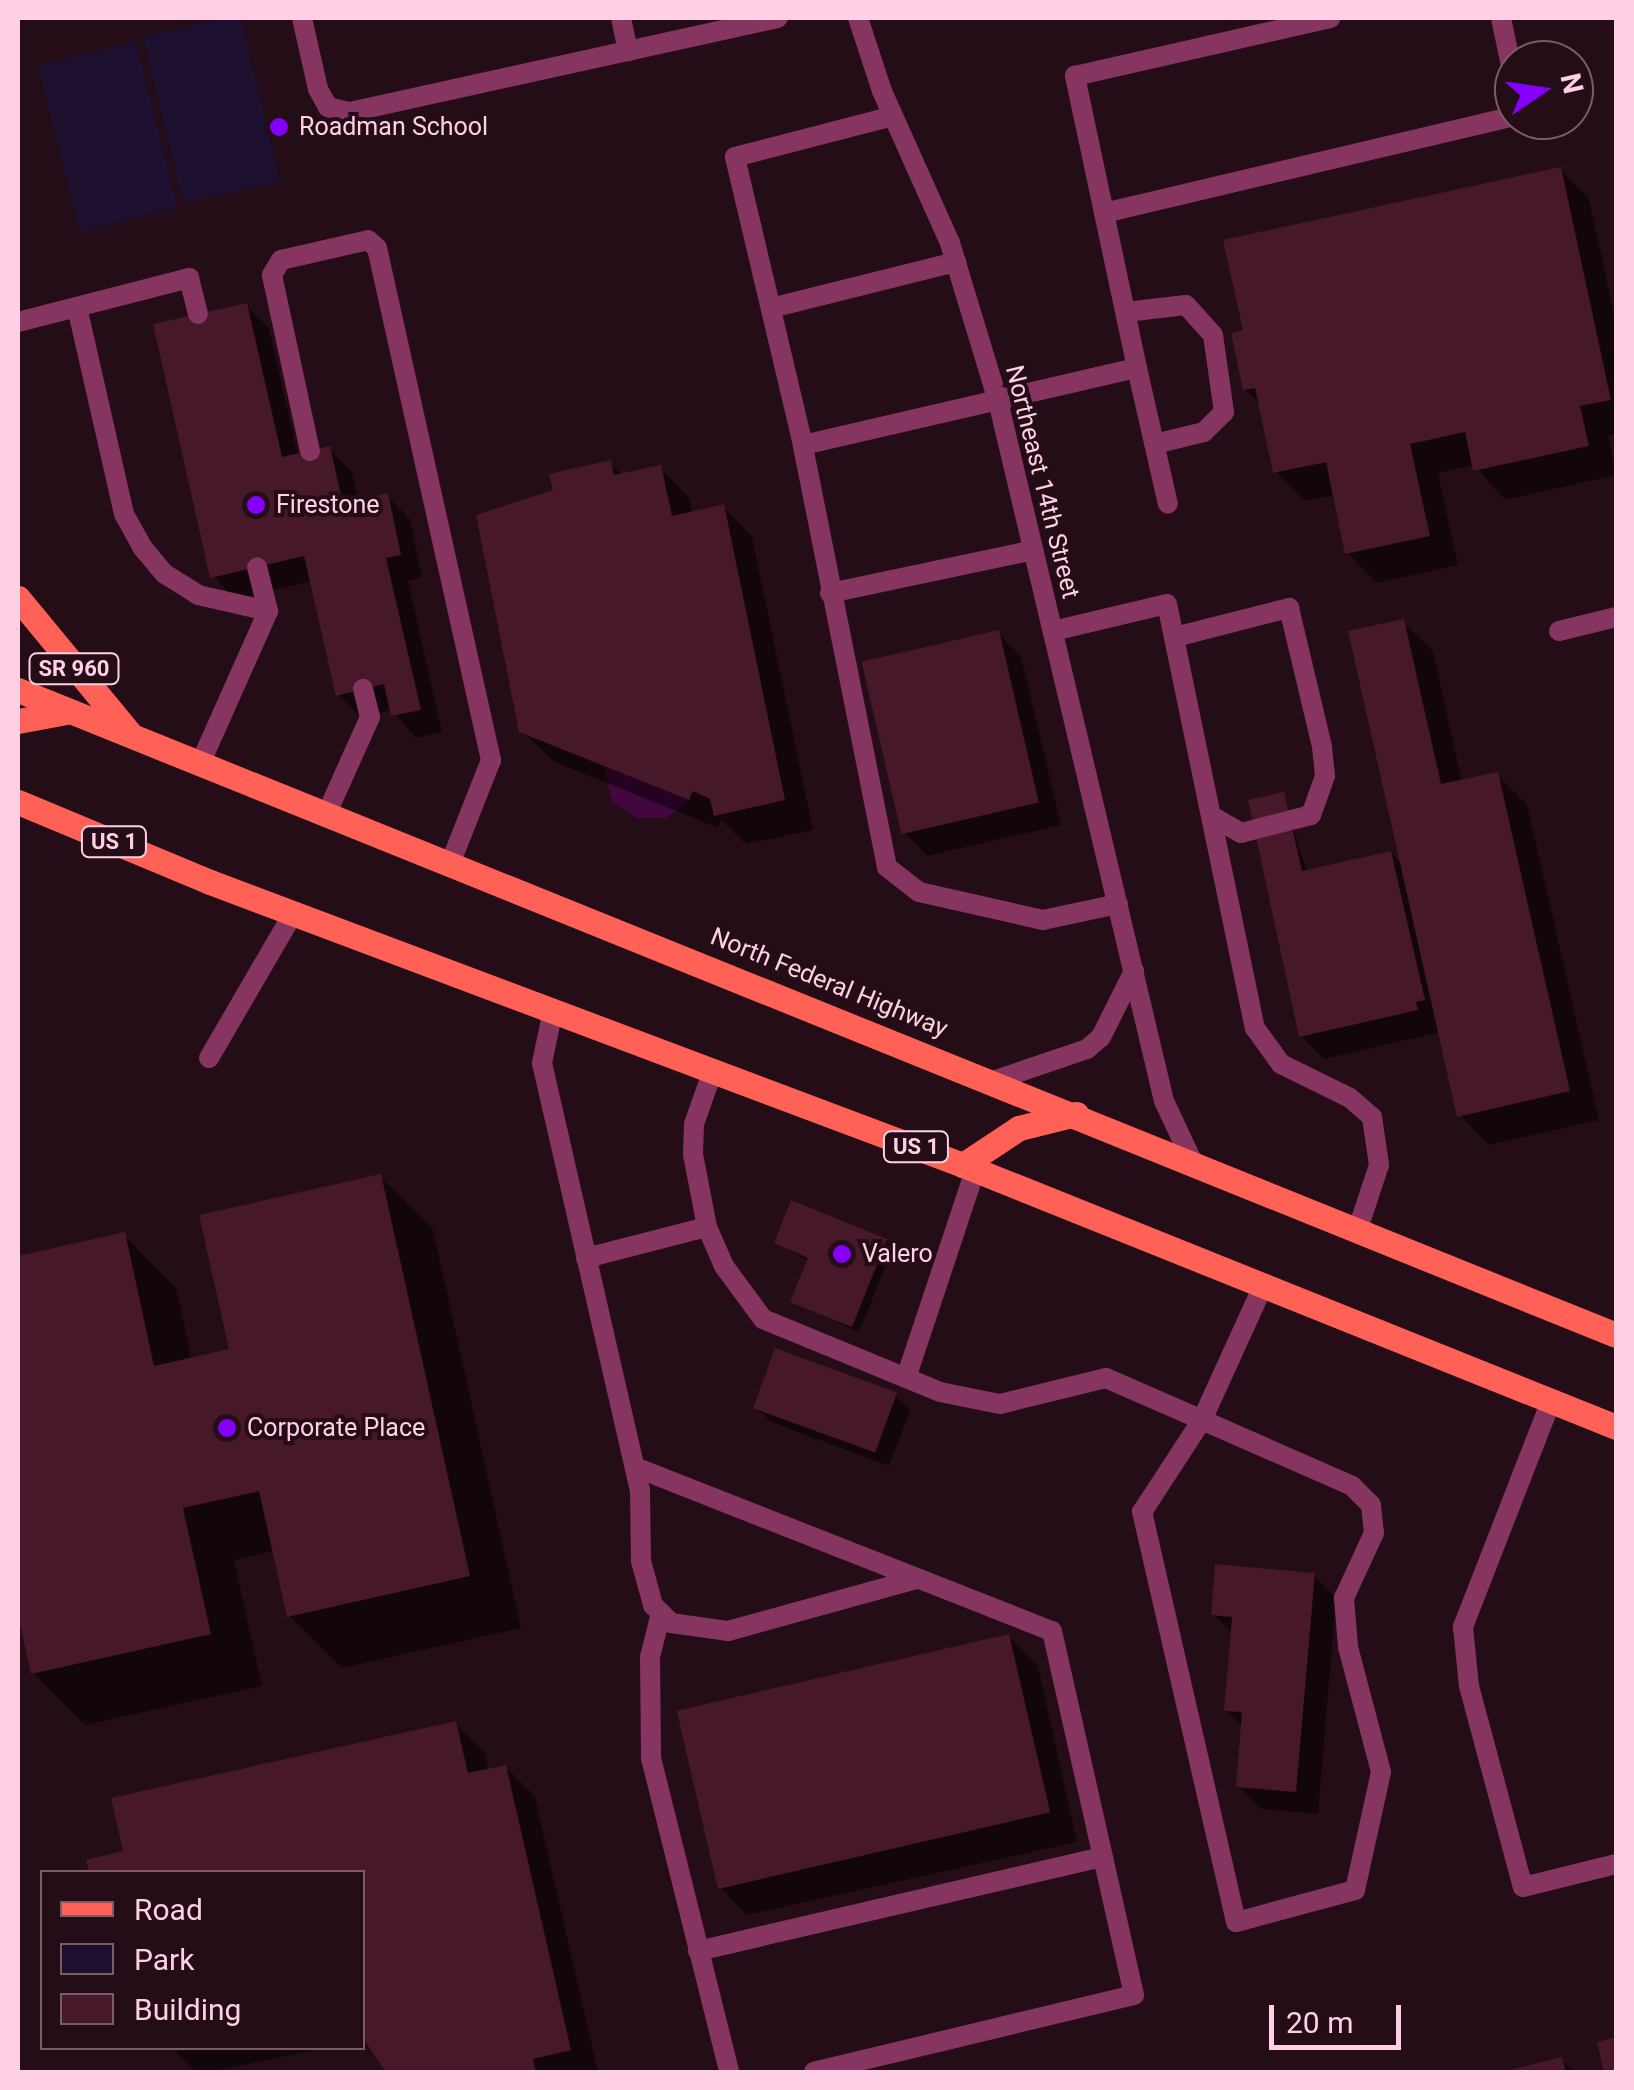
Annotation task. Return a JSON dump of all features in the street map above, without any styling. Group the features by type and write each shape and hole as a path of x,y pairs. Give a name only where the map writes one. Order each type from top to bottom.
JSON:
{"main road":[{"name":"SR 960","path":"18,598 134,738"},
{"name":"North Federal Highway","path":"18,690 1076,1114 1616,1336"},
{"path":"18,721 71,712"},
{"name":"US 1","path":"18,802 210,882 969,1168 1616,1427"},
{"path":"969,1168 1019,1128 1076,1114"}],"street":[{"path":"302,18 318,89 328,107 350,112 778,18"},
{"path":"620,18 628,51"},
{"name":"Northeast 14th Street","path":"858,18 893,116 956,262 998,401 1164,1102 1194,1165"},
{"path":"1168,504 1075,76 1330,18"},
{"path":"893,116 735,157 803,446 887,867 901,884 1043,920 1118,904"},
{"path":"1104,213 1494,121"},
{"path":"310,451 272,274 281,260 368,240 377,248 491,760 450,864"},
{"path":"771,308 956,262"},
{"path":"18,322 189,278 198,314"},
{"path":"1126,312 1186,305 1213,335 1224,412 1204,432 1154,444"},
{"path":"77,307 124,514 142,547 165,574 198,595 268,611"},
{"path":"803,446 1137,368"},
{"path":"830,593 1034,550"},
{"path":"200,764 268,611 257,567"},
{"path":"1053,630 1168,604 1216,818 1255,1028 1281,1064 1350,1098 1372,1118 1378,1165 1357,1232"},
{"path":"1175,637 1289,608 1322,746 1324,776 1311,815 1240,834 1216,818"},
{"path":"1558,631 1616,617"},
{"path":"326,815 370,718 364,689"},
{"path":"209,1058 294,912"},
{"path":"993,1082 1088,1049 1101,1037 1134,972"},
{"path":"554,1010 542,1063 635,1467 641,1562 660,1613 650,1657 651,1758 729,2072"},
{"path":"714,1070 694,1124 693,1154 707,1227 724,1266 762,1319 906,1378 1000,1404 1106,1378 1202,1420 1352,1486 1375,1519 1344,1598 1348,1647 1381,1772 1355,1890 1236,1922 1142,1512 1202,1420 1263,1286"},
{"path":"906,1378 969,1168"},
{"path":"586,1258 707,1227"},
{"path":"1550,1401 1464,1626 1469,1686 1523,1888 1616,1864"},
{"path":"635,1467 1052,1630 1134,1995 814,2072"},
{"path":"660,1613 693,1629 728,1631 917,1579"},
{"path":"698,1951 1102,1857"}],"green space":[{"path":"241,18 281,181 183,204 143,37"},
{"path":"136,41 178,208 80,232 38,65"}],"shaded area":[{"path":"604,765 689,800 666,818 637,818 612,802"}],"building":[{"path":"1561,167 1611,400 1580,406 1589,446 1473,471 1465,432 1410,444 1430,536 1345,554 1326,462 1273,473 1255,388 1243,390 1231,333 1243,330 1223,240"},
{"path":"247,303 282,457 330,446 343,504 388,493 401,555 386,558 421,710 391,716 384,684 336,696 304,556 210,578 153,324"},
{"path":"611,460 614,475 661,465 672,516 724,504 785,800 714,816 710,799 693,791 689,800 519,732 476,515 553,490 549,474"},
{"path":"1404,619 1441,784 1498,772 1570,1091 1457,1117 1348,631"},
{"path":"999,630 1039,802 901,834 862,662"},
{"path":"1284,792 1302,871 1391,851 1425,1000 1416,1002 1418,1010 1299,1037 1248,800"},
{"name":"Corporate Place","path":"381,1174 470,1576 287,1617 259,1491 183,1508 211,1634 31,1674 18,1615 18,1256 125,1232 154,1366 229,1349 199,1215"},
{"path":"791,1200 887,1239 852,1327 790,1302 808,1258 774,1243"},
{"path":"775,1348 897,1392 875,1453 753,1408"},
{"path":"1215,1564 1315,1573 1296,1792 1236,1787 1242,1712 1224,1711 1232,1617 1211,1615"},
{"path":"1009,1634 1050,1812 718,1889 677,1711"},
{"path":"456,1721 468,1773 506,1765 571,2050 533,2059 536,2072 386,2072 365,2041 365,1870 88,1870 86,1860 123,1851 111,1798"},
{"path":"1616,2037 1616,2072 1604,2072 1597,2042"},
{"path":"1562,2057 1566,2072 1506,2072 1506,2071"}],"place":[{"name":"Roadman School","path":"279,127"},
{"name":"Firestone","path":"256,505"},
{"name":"Valero","path":"842,1254"},
{"name":"Corporate Place","path":"227,1428"}]}
